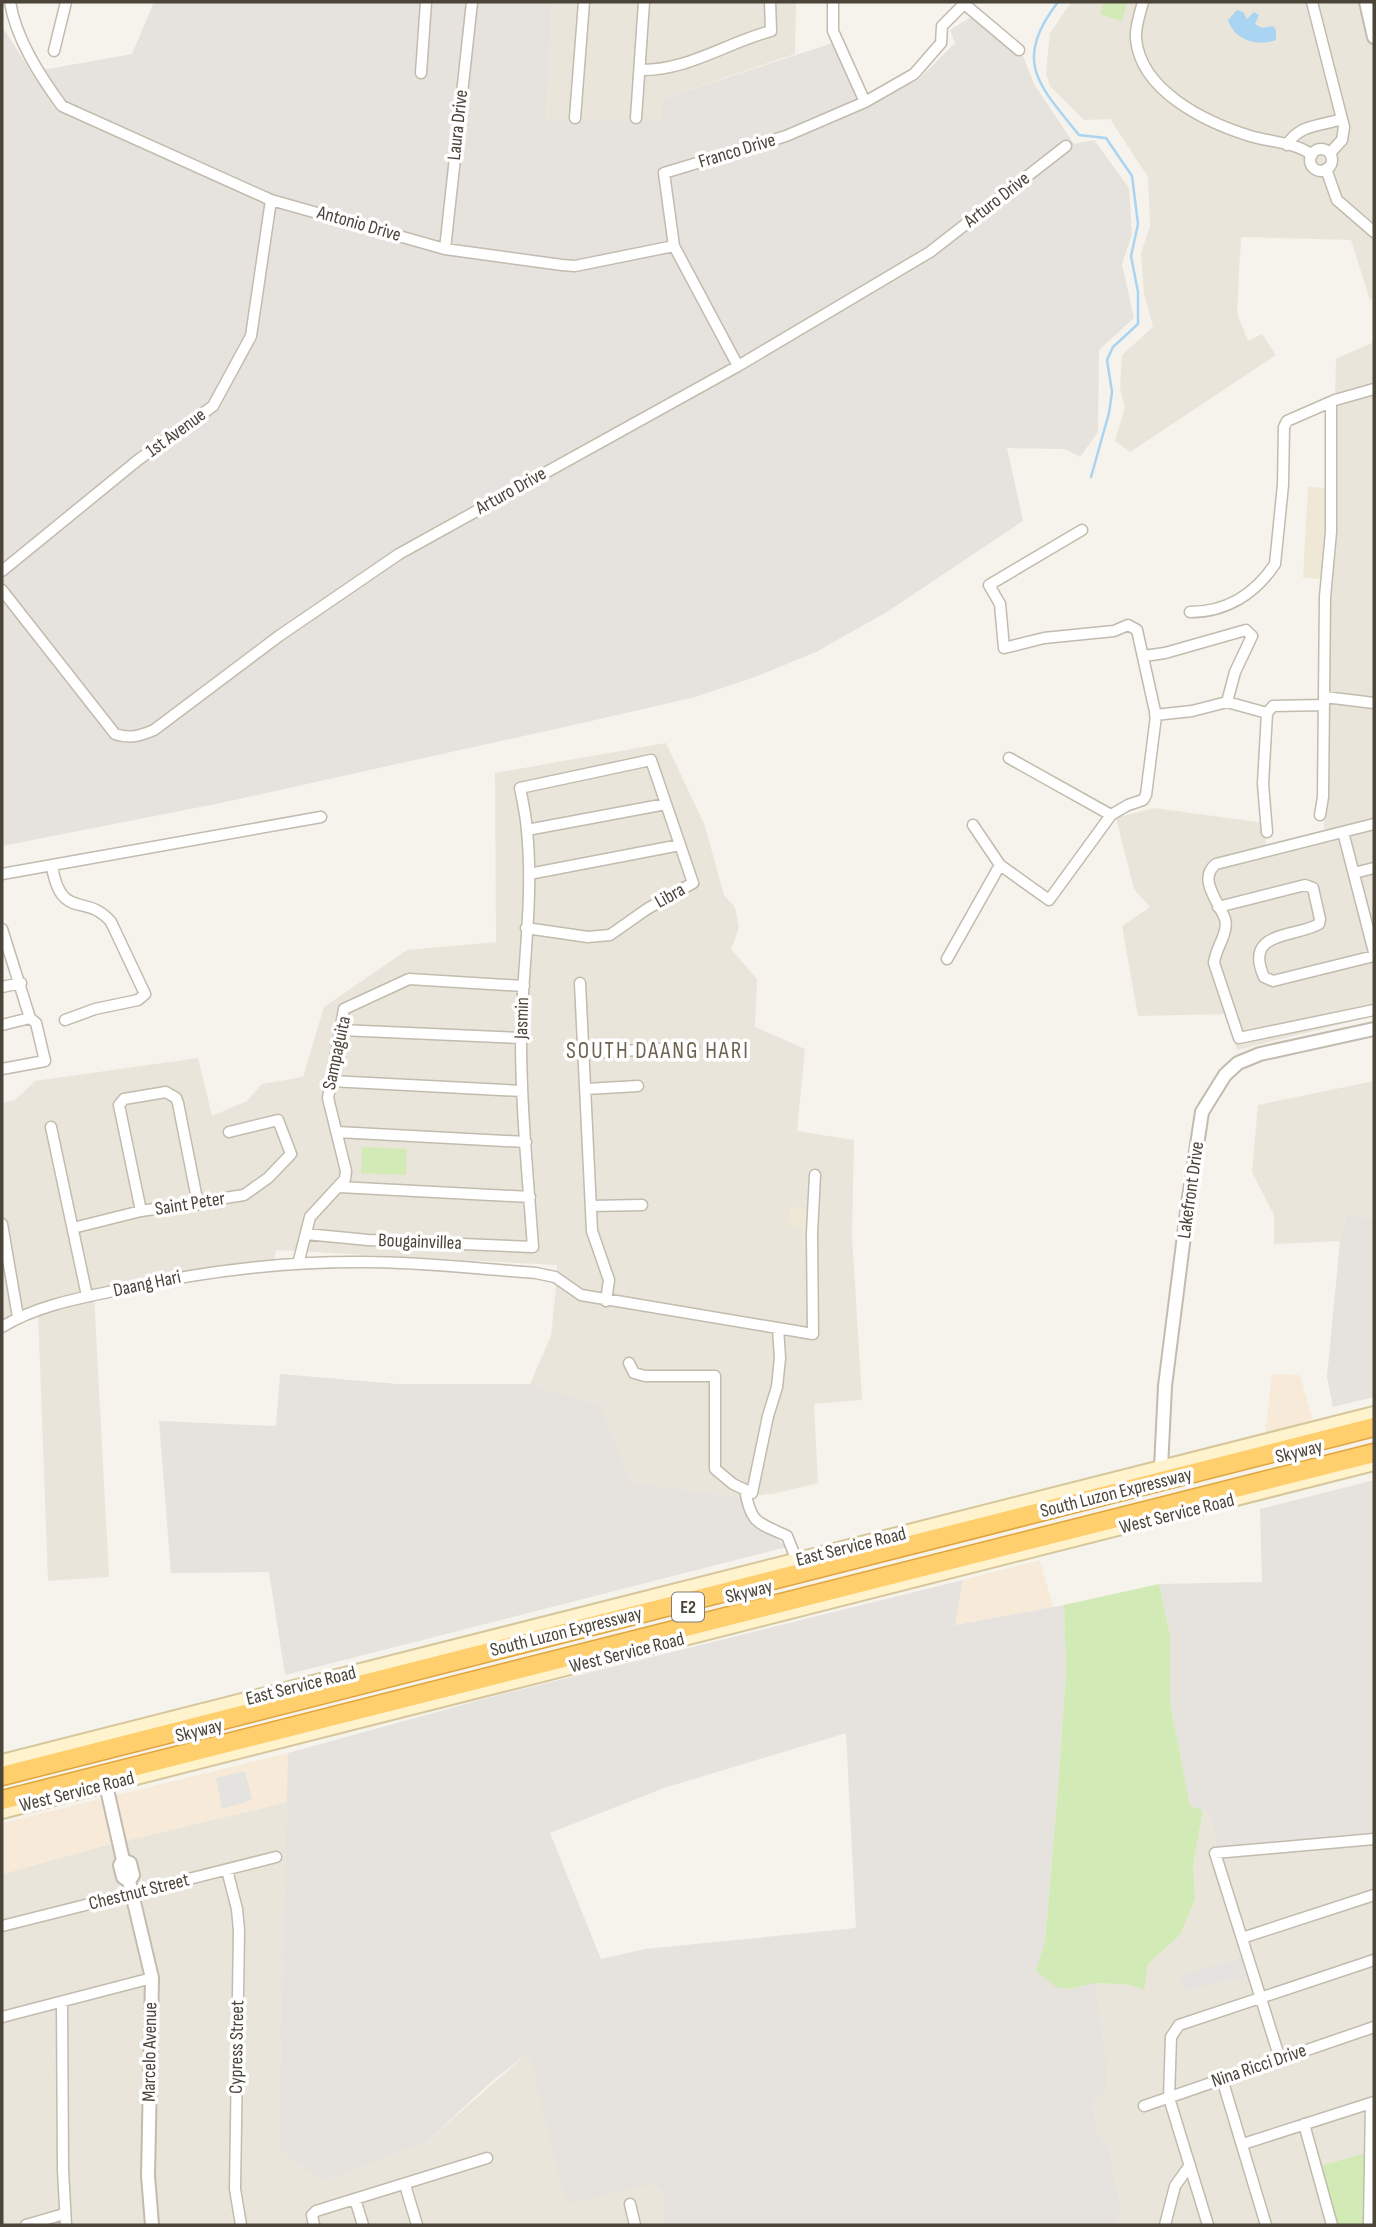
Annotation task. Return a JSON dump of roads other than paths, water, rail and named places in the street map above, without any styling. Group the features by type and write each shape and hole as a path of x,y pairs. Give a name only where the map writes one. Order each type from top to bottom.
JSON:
{"highway":[{"name":"South Luzon Expressway","path":"2,1776 1374,1427"},
{"name":"Skyway","path":"2,1782 1374,1433"},
{"name":"Skyway","path":"2,1793 1374,1445"},
{"name":"South Luzon Expressway","path":"2,1800 1374,1452"}],"main road":[{"name":"East Service Road","path":"2,1762 1374,1414"},
{"name":"West Service Road","path":"2,1811 1374,1463"}],"street":[{"name":"Antonio Drive","path":"10,2 13,17 26,46 62,106 271,200 445,249 575,266 674,246"},
{"path":"54,51 66,2"},
{"path":"421,73 426,2"},
{"name":"Laura Drive","path":"445,249 471,2"},
{"path":"575,118 584,2"},
{"path":"636,118 644,2"},
{"path":"640,70 660,70 712,55 751,36 771,31 770,2"},
{"path":"833,2 833,31 864,102"},
{"path":"1143,2 1136,41 1142,62 1159,87 1185,106 1234,131 1305,149 1312,155"},
{"path":"1312,2 1342,119 1342,140 1330,153"},
{"path":"1366,2 1374,37"},
{"path":"963,3 1019,50"},
{"name":"Franco Drive","path":"737,366 674,246 664,173 786,136 864,102 914,74 941,43 942,26 963,3"},
{"path":"1287,145 1295,132 1302,128 1342,119"},
{"name":"Arturo Drive","path":"2,590 115,734 139,737 155,730 279,636 399,554 737,366 930,252 1066,146"},
{"path":"1323,149 1330,153 1332,160 1326,169 1313,167 1310,161 1314,151 1323,149"},
{"path":"1326,169 1334,193 1342,205 1374,232"},
{"name":"1st Avenue","path":"2,571 138,460 213,406 251,336 271,200"},
{"path":"1190,612 1209,610 1238,601 1269,574 1275,564 1283,485 1284,427 1287,421 1331,402 1374,389"},
{"path":"1320,815 1323,797 1325,597 1331,532 1331,402"},
{"path":"973,825 1000,865 1049,900 1111,815 1143,800 1146,795 1155,715 1137,630 1128,625 1114,631 1044,638 1004,648 1000,604 989,585 1082,530"},
{"path":"1144,656 1165,653 1246,630 1251,632 1252,636 1240,658 1227,702"},
{"path":"1267,832 1263,784 1267,713 1273,706 1324,701 1374,703"},
{"path":"1155,715 1192,711 1227,702 1267,713"},
{"path":"1009,758 1111,815"},
{"name":"Jasmin","path":"533,1247 522,1091 521,1038 529,874 527,830 520,788 651,760"},
{"name":"Libra","path":"526,928 588,937 611,936 647,909 693,883 651,760"},
{"path":"527,830 666,804"},
{"path":"2,874 321,817"},
{"path":"1374,824 1216,863 1209,868 1208,876 1213,897 1226,921 1214,963 1239,1038 1374,1010"},
{"path":"1218,906 1305,885 1312,888 1319,924 1269,939 1264,946 1260,967 1264,977 1273,981 1374,954 1369,913 1343,832"},
{"path":"529,874 680,845"},
{"path":"947,960 1000,865"},
{"path":"52,867 59,892 67,902 104,914 111,922 145,994 138,1000 95,1009 65,1020"},
{"path":"1354,873 1374,868"},
{"path":"2,929 5,949 21,984 30,1018 36,1023 45,1061 2,1069"},
{"name":"Sampaguita","path":"339,1187 345,1180 346,1171 328,1098 344,1009 409,979 524,986"},
{"path":"580,983 591,1206 595,1244 609,1280 606,1301"},
{"path":"2,987 21,984"},
{"path":"2,1025 30,1018"},
{"name":"Lakefront Drive","path":"1161,1468 1166,1386 1202,1112 1225,1075 1238,1063 1260,1054 1374,1029"},
{"path":"341,1030 521,1038"},
{"path":"584,1053 694,1046"},
{"path":"331,1082 522,1091"},
{"path":"586,1089 638,1086"},
{"path":"141,1211 119,1105 124,1099 166,1092 176,1098 178,1103 198,1204"},
{"name":"Saint Peter","path":"73,1228 141,1211 244,1195 268,1178 290,1154 278,1120 229,1132"},
{"path":"51,1127 87,1296"},
{"path":"337,1132 526,1142"},
{"name":"Daang Hari","path":"2,1326 18,1317 87,1296 184,1276 298,1264 407,1263 536,1273 555,1277 581,1295 606,1301 813,1334 814,1175"},
{"path":"298,1264 310,1217 339,1187 530,1197"},
{"path":"591,1206 642,1205"},
{"path":"2,1224 6,1278 18,1317"},
{"name":"Bougainvillea","path":"306,1234 368,1240 533,1247"},
{"path":"629,1363 634,1373 645,1376 715,1376 715,1469 724,1478 753,1493 763,1438 777,1387 778,1328"},
{"path":"745,1490 751,1516 759,1523 787,1536 797,1560"},
{"name":"Marcelo Avenue","path":"106,1785 123,1860 120,1865 133,1895 152,1978 148,2176 152,2225"},
{"path":"1280,2059 1215,1853 1374,1839"},
{"name":"Chestnut Street","path":"2,1926 276,1857"},
{"name":"Cypress Street","path":"227,1870 237,1909 239,1931 235,2189 240,2225"},
{"path":"1242,1938 1374,1895"},
{"path":"1208,2225 1169,2098 1171,2037 1179,2025 1374,1960"},
{"path":"2,2017 152,1978"},
{"path":"26,2225 65,2220 62,2002"},
{"name":"Nina Ricci Drive","path":"1144,2106 1374,2027"},
{"path":"1222,2079 1266,2225"},
{"path":"1243,2144 1373,2102 1369,2225"},
{"path":"1304,2124 1332,2225"},
{"path":"314,2225 312,2213 487,2158"},
{"path":"1166,2225 1175,2186 1190,2165"},
{"path":"405,2185 417,2225"},
{"path":"355,2199 363,2225"},
{"path":"630,2204 635,2225"}],"water":[{"path":"1237,10 1243,12 1247,19 1254,12 1259,15 1255,24 1262,28 1273,26 1276,40 1262,43 1241,37 1228,20"}],"waterway":[{"path":"1058,2 1036,41 1036,72 1052,102 1079,135 1106,138 1132,176 1138,224 1131,256 1138,292 1138,324 1113,347 1107,360 1112,392 1109,413 1091,477"}],"district":[{"name":"SOUTH DAANG HARI","path":"658,1051"}]}
